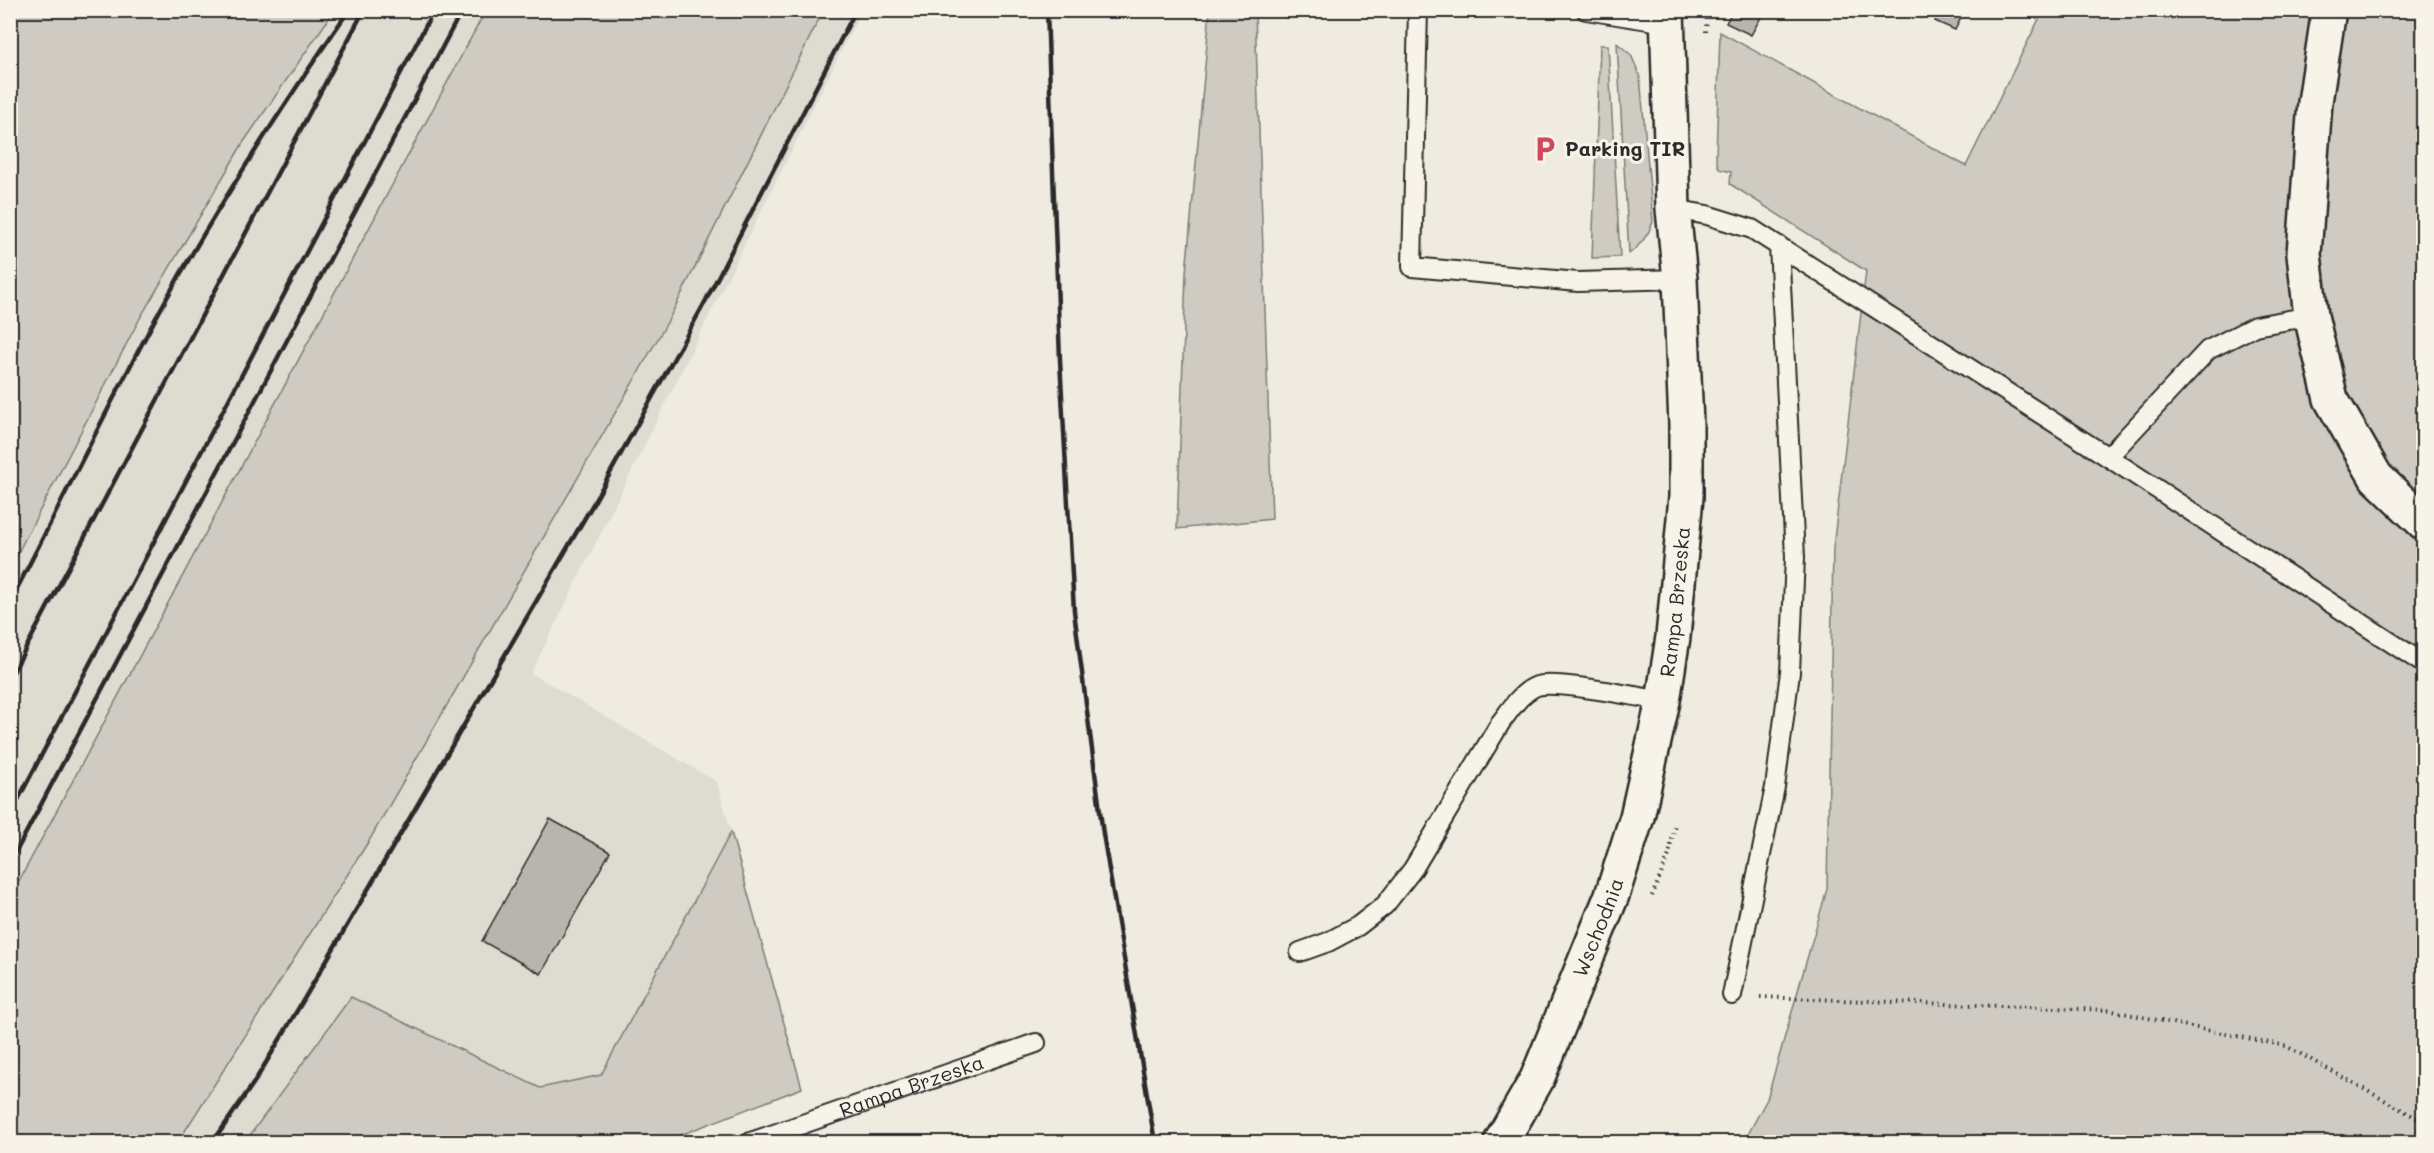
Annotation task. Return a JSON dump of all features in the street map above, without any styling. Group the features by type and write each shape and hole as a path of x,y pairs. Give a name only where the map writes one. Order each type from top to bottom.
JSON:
{"main road":[{"path":"2329,10 2315,102 2304,254 2311,316 2331,399 2376,477 2424,523"},
{"name":"Rampa Brzeska","path":"1663,701 1673,637 1686,497 1686,425 1680,279 1673,209 1667,17"},
{"name":"Wschodnia","path":"1502,1143 1537,1079 1612,895 1637,817 1663,701"}],"lane":[{"path":"1418,10 1412,267 1578,282 1680,279"},
{"path":"1586,10 1667,17"},
{"path":"1673,209 1707,215 1752,229 2108,457 2424,664"},
{"path":"1732,996 1775,788 1790,672 1795,557 1779,246"},
{"path":"2108,457 2208,350 2256,326 2311,316"},
{"name":"Rampa Brzeska","path":"1300,952 1328,942 1358,926 1385,905 1413,868 1501,722 1518,699 1537,686 1556,685 1663,701"},
{"name":"Rampa Brzeska","path":"751,1143 1036,1043"}],"path":[{"path":"1732,996 2108,1010 2286,1046 2424,1122"}],"shaded area":[{"path":"486,10 823,11 668,321 370,839 178,1142 11,1142 11,896"},
{"path":"11,11 334,11 243,143 140,318 11,566"},
{"path":"334,11 861,11 531,673 717,782 731,832 601,1075 540,1088 351,997 245,1142 11,1142 10,566 140,318 243,143"},
{"path":"1210,11 1255,11 1272,519 1177,529 1186,273"},
{"path":"2043,11 2423,11 2423,1142 1744,1142 1767,1099 1827,889 1833,548 1866,271 1730,184 1731,172 1719,169 1716,158 1720,32 1966,166"},
{"path":"1617,43 1631,55 1640,76 1653,222 1644,240 1629,254"},
{"path":"1600,45 1608,45 1620,257 1592,258"},
{"path":"731,832 802,1088 662,1142 245,1142 351,997 540,1088 601,1075"}],"building":[{"path":"1733,10 1765,10 1751,35 1726,23"},
{"path":"1906,10 1925,10 1921,18"},
{"path":"1940,10 1965,10 1955,30 1935,21"},
{"path":"550,819 610,852 541,974 482,941"}],"railway":[{"path":"10,602 124,377 185,265 253,154 349,10"},
{"path":"10,678 364,10"},
{"path":"10,815 434,10"},
{"path":"10,863 462,10"},
{"path":"213,1142 255,1081 304,999 593,504 704,304 856,10"},
{"path":"1047,10 1060,360 1074,611 1103,834 1155,1142"}],"place":[{"name":"Parking TIR","path":"1545,149"}]}
